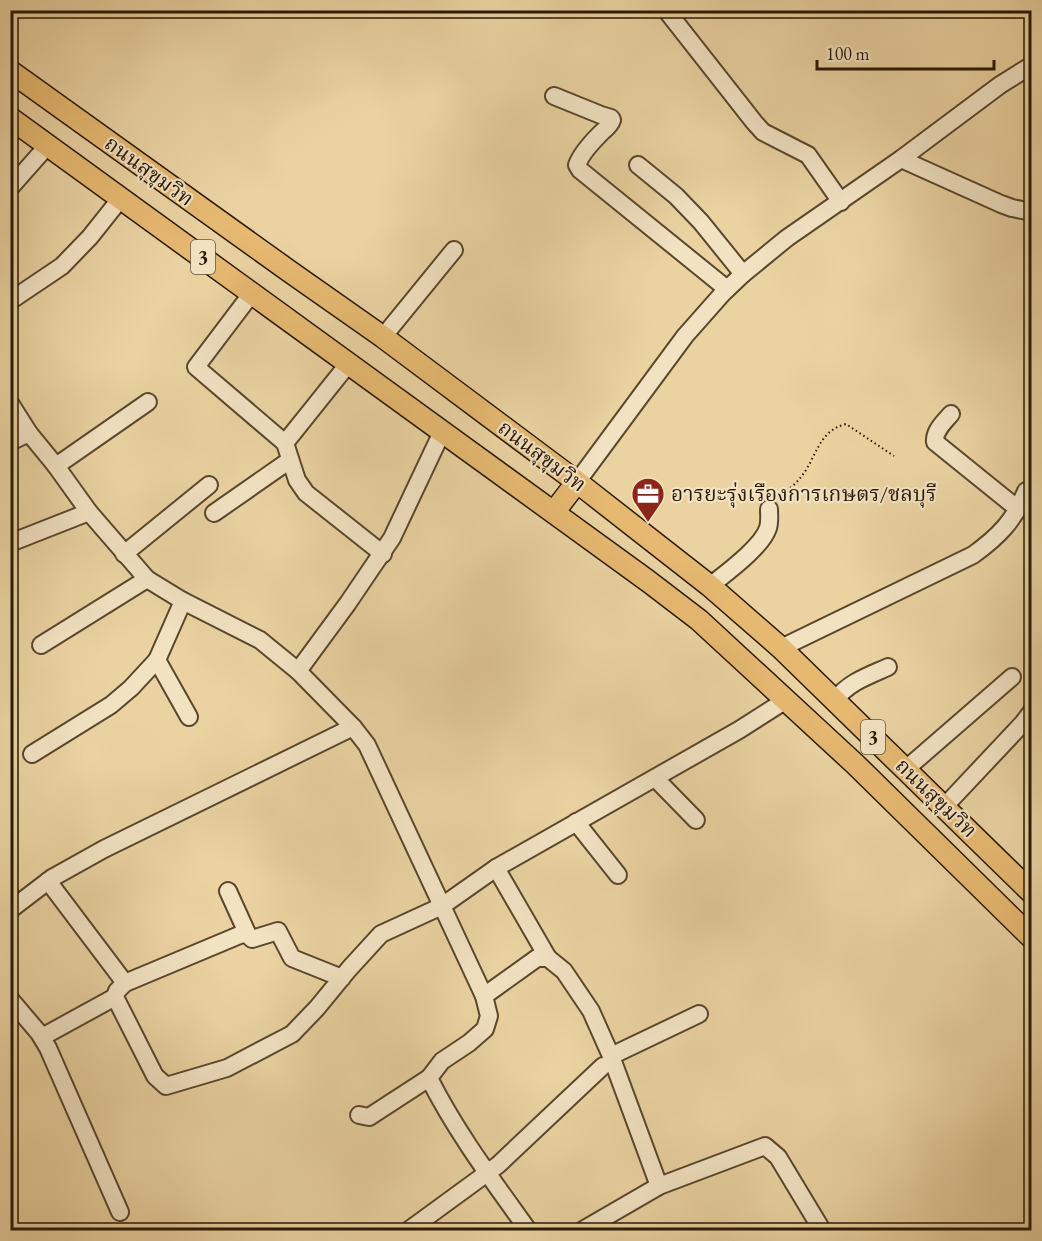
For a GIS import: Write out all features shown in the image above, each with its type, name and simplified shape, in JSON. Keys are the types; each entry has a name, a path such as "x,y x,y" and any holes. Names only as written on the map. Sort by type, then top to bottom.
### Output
{"main road":[{"name":"ถนนสุขุมวิท","path":"10,71 383,337 577,482 710,586 781,648 1032,893"},
{"name":"ถนนสุขุมวิท","path":"10,118 554,512 699,620 855,764 1032,938"},
{"path":"554,512 577,482"}],"street":[{"path":"666,10 763,132 808,155 841,202"},
{"path":"577,482 685,336 743,274 788,238 901,159 1000,85 1032,65"},
{"path":"554,96 612,120 612,123 598,136 580,159 577,165 580,170 727,289"},
{"path":"10,188 48,145"},
{"path":"901,159 1001,204 1032,212"},
{"path":"638,165 676,196 701,222 743,274"},
{"path":"10,302 62,266 90,237 121,198"},
{"path":"383,337 454,250"},
{"path":"252,293 195,367 285,443 297,480 306,494 383,554"},
{"path":"285,443 348,363"},
{"path":"56,466 148,402"},
{"path":"10,403 29,434 124,554 147,579 183,601 260,639 298,670 354,727 367,745 484,996 489,1016 485,1029 442,1061 429,1078 369,1116 359,1115"},
{"path":"951,414 936,433 934,442 1018,509"},
{"path":"298,670 383,554 442,432"},
{"path":"10,442 29,434"},
{"path":"214,513 290,460"},
{"path":"124,554 208,485"},
{"path":"781,648 973,555 992,541 1006,525 1018,509 1026,490"},
{"path":"710,586 764,538 769,526 770,509"},
{"path":"10,543 90,512"},
{"path":"41,645 147,579"},
{"path":"32,754 121,698 157,660 183,601"},
{"path":"157,660 189,717"},
{"path":"835,700 849,685 888,667"},
{"path":"906,769 1012,677"},
{"path":"48,882 120,990 155,1076 166,1086 227,1068 292,1034 381,934 442,906 496,868 739,730 786,700"},
{"path":"944,807 1032,711"},
{"path":"10,910 48,882 104,849 354,727"},
{"path":"655,778 696,820"},
{"path":"576,822 618,875"},
{"path":"496,868 548,958 564,971 591,1011 607,1061 659,1186"},
{"path":"228,891 252,939 278,931 292,958 342,978"},
{"path":"42,1037 120,990 243,934 248,935"},
{"path":"484,996 537,958 548,958"},
{"path":"10,999 42,1037 120,1212"},
{"path":"409,1230 498,1165 607,1061 699,1014"},
{"path":"429,1078 487,1173 528,1230"},
{"path":"583,1230 659,1186 765,1146 778,1157 822,1230"}],"path":[{"path":"770,509 775,500 801,477 825,436 836,426 846,423 894,456"}],"place":[{"name":"อารยะรุ่งเรืองการเกษตร/ชลบุรี","path":"648,523"}]}
